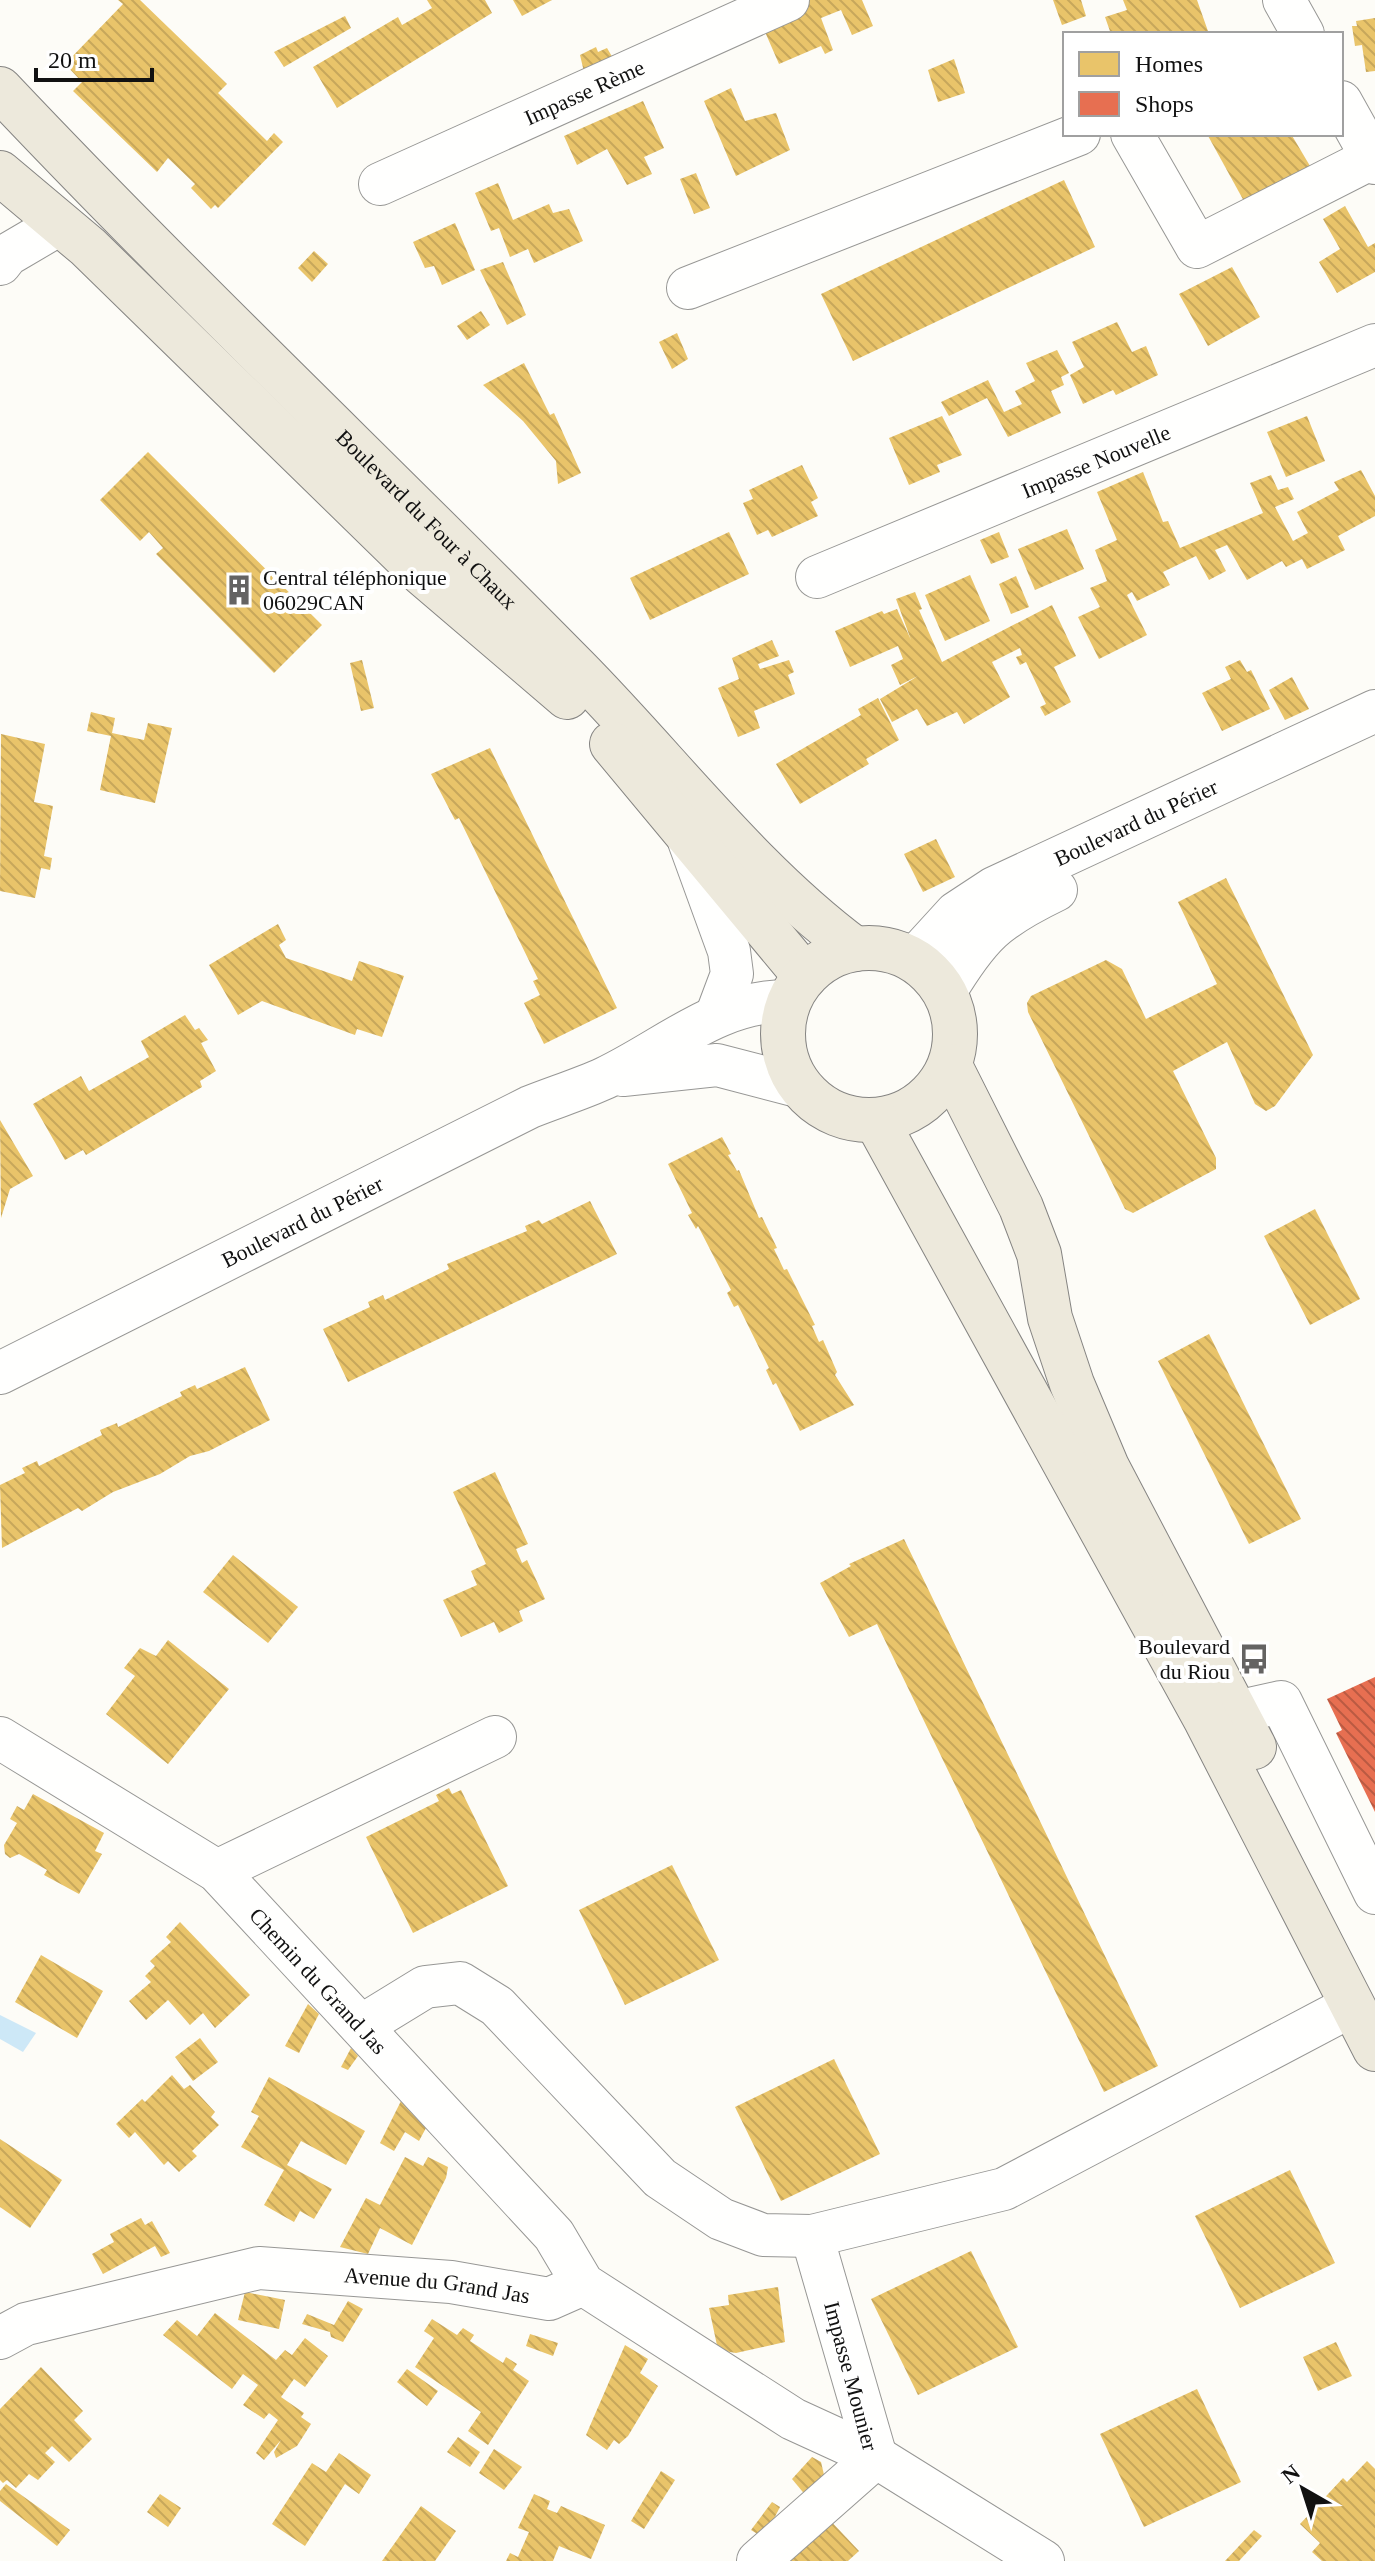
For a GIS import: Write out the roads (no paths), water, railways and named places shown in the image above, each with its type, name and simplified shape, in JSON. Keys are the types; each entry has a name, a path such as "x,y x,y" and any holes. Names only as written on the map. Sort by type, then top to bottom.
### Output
{"main road":[{"name":"Boulevard du Four à Chaux","path":"0,89 111,208 576,668 774,879 821,924 855,949"},
{"path":"0,167 22,164 49,171 83,205 111,208"},
{"name":"Boulevard du Four à Chaux","path":"0,173 58,225 88,247 423,574 556,687 619,752 687,836 797,988"},
{"path":"855,949 885,949 914,959 931,973 945,992 953,1012 956,1039 950,1066 938,1087 920,1104 899,1115 876,1120 848,1118 822,1107 801,1087 783,1046 784,1023 797,988 834,955 855,949"},
{"path":"950,1066 1035,1242 1055,1331 1072,1384 1107,1467 1236,1712 1364,1994 1375,2049"},
{"path":"876,1120 1206,1720 1364,1994"}],"street":[{"name":"Impasse Rème","path":"380,184 788,0"},
{"path":"1284,0 1302,32"},
{"path":"1133,136 1197,247 1374,161 1343,106"},
{"path":"688,288 1074,136"},
{"path":"0,264 7,255 58,225"},
{"name":"Impasse Nouvelle","path":"817,577 1375,345"},
{"name":"Boulevard du Périer","path":"914,959 956,913 994,888 1375,711"},
{"name":"Boulevard du Périer","path":"945,992 970,951 1008,913 1375,739"},
{"path":"687,836 729,951 732,974 717,1014"},
{"path":"606,1077 717,1014 797,988"},
{"path":"606,1077 717,1065 801,1087"},
{"name":"Boulevard du Périer","path":"0,1373 530,1107 606,1077"},
{"path":"1236,1712 1281,1702 1375,1893"},
{"path":"217,1871 495,1737"},
{"name":"Chemin du Grand Jas","path":"0,1738 217,1871 363,2025 554,2235 583,2284"},
{"path":"363,2025 425,1987 460,1983 497,2006 660,2178 721,2219 763,2235 812,2236 1004,2189 1364,1994"},
{"name":"Impasse Mounier","path":"758,2561 876,2457 812,2236"},
{"name":"Avenue du Grand Jas","path":"0,2338 26,2324 259,2268 451,2282 549,2299 583,2284"},
{"path":"583,2284 793,2419 876,2457 1043,2561"}],"water":[{"path":"0,2015 36,2033 23,2052 0,2039"}],"place":[{"name":"Central téléphonique 06029CAN","path":"239,590"},
{"name":"Boulevard du Riou","path":"1254,1659"}]}
